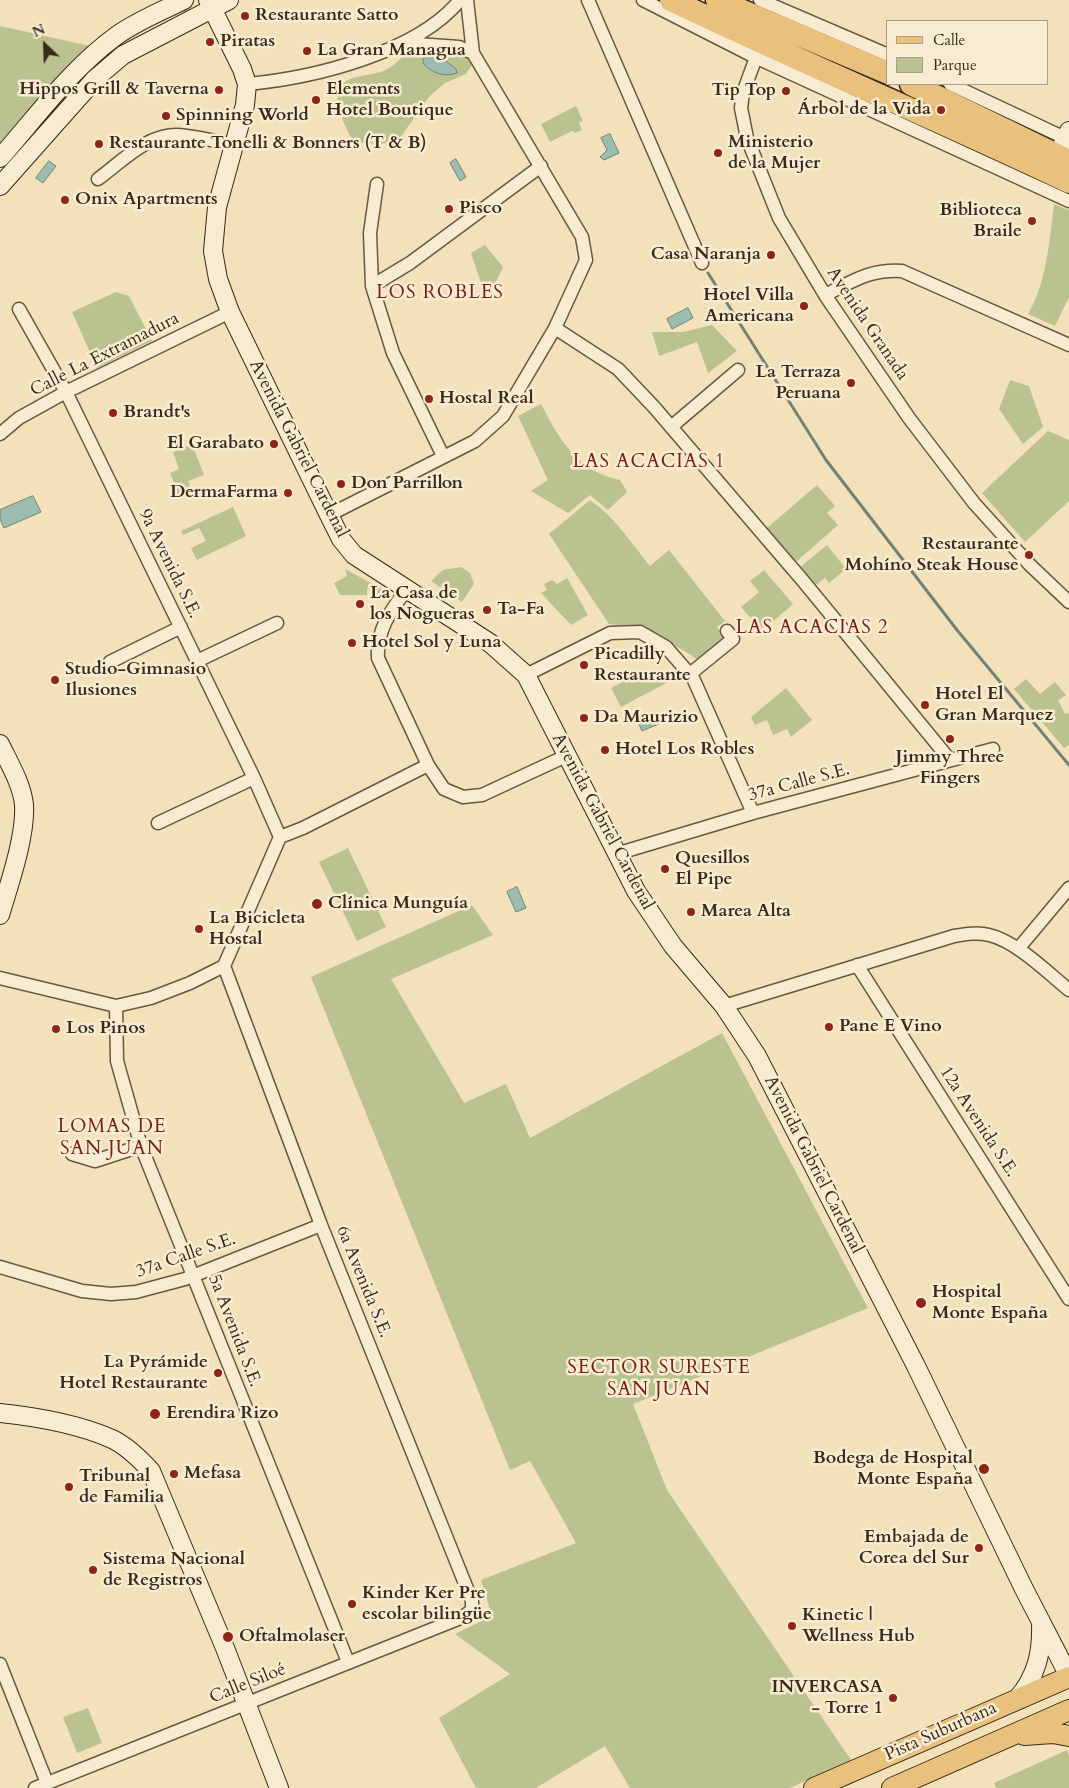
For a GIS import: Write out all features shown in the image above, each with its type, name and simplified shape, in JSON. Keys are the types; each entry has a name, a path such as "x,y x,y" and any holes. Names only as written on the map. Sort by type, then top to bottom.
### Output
{"highway":[{"path":"660,2 758,50 926,114 1064,155"},
{"path":"723,2 886,72"},
{"path":"913,85 1064,155"}],"main road":[{"name":"Pista Suburbana","path":"814,1788 1069,1676"},
{"name":"Pista Suburbana","path":"892,1788 1069,1710"},
{"path":"995,1742 1036,1733 1053,1732 1069,1736"}],"street":[{"path":"0,158 74,73 97,51 118,34 184,0"},
{"path":"0,186 94,79 116,61 210,4 228,0"},
{"path":"210,4 247,84 287,81 322,73 403,43 434,26 460,0"},
{"path":"329,515 475,441 503,416 555,328 586,260 582,237 473,53 467,0"},
{"path":"588,0 702,263"},
{"path":"760,0 886,54"},
{"name":"Avenida Granada","path":"771,22 758,50 743,93 741,108 747,138 779,218 825,295 909,418 974,503 1030,565 1069,602"},
{"path":"403,43 459,47 473,53"},
{"path":"758,50 1069,201"},
{"name":"Avenida Gabriel Cardenal","path":"247,84 245,105 217,207 214,250 218,279 230,312 341,539 354,555 490,643 526,675 616,854 654,918 674,946 724,1006 765,1070 916,1366 1069,1676"},
{"path":"952,85 1064,155"},
{"path":"98,179 141,147 154,140 176,135 235,145"},
{"path":"372,286 410,263 541,166"},
{"path":"377,184 370,233 372,286 393,353 443,456"},
{"path":"825,295 864,275 884,270 902,271 1069,345"},
{"name":"9a Avenida S.E.","path":"18,309 66,392 254,778 280,837"},
{"name":"Calle La Extramadura","path":"0,434 20,418 66,392 230,312"},
{"path":"555,328 618,369 671,427 804,582 950,760"},
{"path":"671,427 738,370"},
{"path":"407,589 387,616 377,646 378,658 428,766 444,790 464,797 482,795 566,756"},
{"path":"197,661 277,623"},
{"path":"110,662 180,627"},
{"path":"690,674 733,639 727,631"},
{"path":"526,675 610,633 640,632 666,647 690,674 753,813"},
{"path":"0,744 20,787 24,805 23,825 4,884 0,915"},
{"name":"37a Calle S.E.","path":"616,854 753,813 993,749"},
{"path":"0,978 116,1006 151,998 190,984 224,966 280,837 303,828 428,766"},
{"path":"158,824 254,778"},
{"path":"1018,949 1069,888"},
{"path":"724,1006 954,936 974,933 991,935 1018,949 1069,990"},
{"name":"12a Avenida S.E.","path":"857,965 1069,1299"},
{"name":"6a Avenida S.E.","path":"224,966 321,1225 472,1601 472,1610"},
{"name":"5a Avenida S.E.","path":"116,1006 117,1061 141,1146 348,1662"},
{"path":"72,1154 95,1161 141,1146"},
{"name":"37a Calle S.E.","path":"0,1267 82,1291 111,1294 144,1290 194,1275 321,1225"},
{"path":"0,1414 34,1416 114,1440 136,1456 151,1471 160,1488 279,1788"},
{"name":"Calle Siloé","path":"41,1786 463,1617 472,1610"},
{"path":"1017,1698 1031,1680 1037,1666 1041,1641 1040,1620"},
{"path":"0,1664 41,1786"}],"green space":[{"path":"0,26 90,46 67,68 0,145"},
{"path":"459,48 472,60 472,65 466,74 445,83 430,96 399,139 381,144 353,142 343,121 336,92 341,85 353,78 384,71 412,51"},
{"path":"576,106 583,121 579,123 582,130 575,133 572,131 550,142 541,124"},
{"path":"1054,204 1069,210 1069,297 1055,326 1028,314 1043,275"},
{"path":"485,245 503,267 489,296 485,295 471,253"},
{"path":"116,292 129,296 152,341 97,368 72,312"},
{"path":"712,325 737,351 708,373 697,342 659,356 652,332 683,332"},
{"path":"1010,380 1029,386 1043,427 1023,444 999,409"},
{"path":"541,404 555,430 581,462 605,476 620,480 627,492 608,510 590,495 568,513 531,491 548,480 518,416"},
{"path":"1048,431 1069,440 1069,501 1025,542 982,493"},
{"path":"192,444 204,475 188,481 192,492 175,499 170,487 175,484 170,473 179,469 173,452"},
{"path":"817,485 835,506 827,513 838,525 796,562 767,528"},
{"path":"590,500 615,522 650,566 669,550 725,621 717,627 726,639 698,660 656,636 633,628 609,624 549,534"},
{"path":"233,507 246,536 197,560 191,548 206,541 199,528 183,535 181,531"},
{"path":"827,545 846,569 829,583 825,578 813,587 798,569"},
{"path":"461,567 470,573 474,584 462,602 431,581 443,570"},
{"path":"345,569 384,590 382,597 367,588 367,595 340,595 334,583 347,576"},
{"path":"764,570 793,604 762,631 741,607 759,592 750,581"},
{"path":"567,578 588,615 571,625 541,593 547,590 544,584 552,580 557,584"},
{"path":"647,669 652,679 667,671 672,680 621,707 611,688"},
{"path":"1026,679 1040,694 1055,682 1066,695 1058,700 1065,714 1069,713 1069,745 1064,748 1014,689"},
{"path":"786,688 812,720 791,737 787,729 773,735 767,720 755,725 751,717"},
{"path":"348,848 386,927 357,941 319,862"},
{"path":"472,905 493,935 391,979 464,1103 506,1084 530,1138 722,1033 868,1308 633,1404 667,1490 851,1760 790,1788 630,1788 605,1746 536,1788 476,1788 439,1718 510,1674 455,1634 492,1616 481,1580 576,1543 530,1461 510,1470 311,977"},
{"path":"88,1708 102,1743 77,1753 63,1717"},
{"path":"1067,1750 1069,1756 1069,1788 996,1788 994,1783"}],"water":[{"path":"428,57 442,58 456,69 457,73 448,75 434,71 423,63 423,59"},
{"path":"610,134 619,153 604,160 600,157 607,150 601,138"},
{"path":"456,159 466,177 460,181 450,163"},
{"path":"49,161 56,166 43,183 36,178"},
{"path":"688,308 693,318 672,329 667,319"},
{"path":"33,496 41,512 4,528 0,519 0,510"},
{"path":"659,713 663,722 642,731 638,722"},
{"path":"517,887 526,908 516,912 507,892"}],"waterway":[{"path":"708,273 826,460 957,630 1069,765"}],"place":[{"name":"Restaurante Satto","path":"245,16"},
{"name":"Piratas","path":"210,42"},
{"name":"La Gran Managua","path":"307,51"},
{"name":"Hippos Grill & Taverna","path":"219,90"},
{"name":"Tip Top","path":"786,91"},
{"name":"Elements Hotel Boutique","path":"316,100"},
{"name":"Árbol de la Vida","path":"941,110"},
{"name":"Spinning World","path":"166,116"},
{"name":"Restaurante Tonelli & Bonners (T & B)","path":"99,144"},
{"name":"Ministerio de la Mujer","path":"718,153"},
{"name":"Onix Apartments","path":"65,200"},
{"name":"Pisco","path":"449,209"},
{"name":"Biblioteca Braile","path":"1032,221"},
{"name":"Casa Naranja","path":"771,255"},
{"name":"Hotel Villa Americana","path":"804,306"},
{"name":"La Terraza Peruana","path":"851,383"},
{"name":"Hostal Real","path":"429,399"},
{"name":"Brandt's","path":"113,413"},
{"name":"El Garabato","path":"274,444"},
{"name":"Don Parrillon","path":"341,484"},
{"name":"DermaFarma","path":"288,493"},
{"name":"Restaurante Mohíno Steak House","path":"1029,555"},
{"name":"La Casa de los Nogueras","path":"360,604"},
{"name":"Ta-Fa","path":"487,610"},
{"name":"Hotel Sol y Luna","path":"352,643"},
{"name":"Picadilly Restaurante","path":"584,665"},
{"name":"Studio-Gimnasio Ilusiones","path":"55,680"},
{"name":"Hotel El Gran Marquez","path":"925,705"},
{"name":"Da Maurizio","path":"584,718"},
{"name":"Jimmy Three Fingers","path":"950,739"},
{"name":"Hotel Los Robles","path":"605,750"},
{"name":"Quesillos El Pipe","path":"665,869"},
{"name":"Clínica Munguía","path":"317,904"},
{"name":"Marea Alta","path":"691,912"},
{"name":"La Bicicleta Hostal","path":"199,929"},
{"name":"Pane E Vino","path":"829,1027"},
{"name":"Los Pinos","path":"56,1029"},
{"name":"Hospital Monte España","path":"921,1303"},
{"name":"La Pyrámide Hotel Restaurante","path":"218,1373"},
{"name":"Erendira Rizo","path":"155,1414"},
{"name":"Bodega de Hospital Monte España","path":"984,1469"},
{"name":"Mefasa","path":"174,1474"},
{"name":"Tribunal de Familia","path":"69,1487"},
{"name":"Embajada de Corea del Sur","path":"979,1548"},
{"name":"Sistema Nacional de Registros","path":"93,1570"},
{"name":"Kinder Ker Pre escolar bilingüe","path":"352,1604"},
{"name":"Kinetic | Wellness Hub","path":"792,1626"},
{"name":"Oftalmolaser","path":"228,1637"},
{"name":"INVERCASA - Torre 1","path":"893,1698"}],"district":[{"name":"LOS ROBLES","path":"440,294"},
{"name":"LAS ACACIAS 1","path":"649,463"},
{"name":"LAS ACACIAS 2","path":"812,629"},
{"name":"LOMAS DE SAN JUAN","path":"112,1139"},
{"name":"SECTOR SURESTE SAN JUAN","path":"659,1380"}]}
